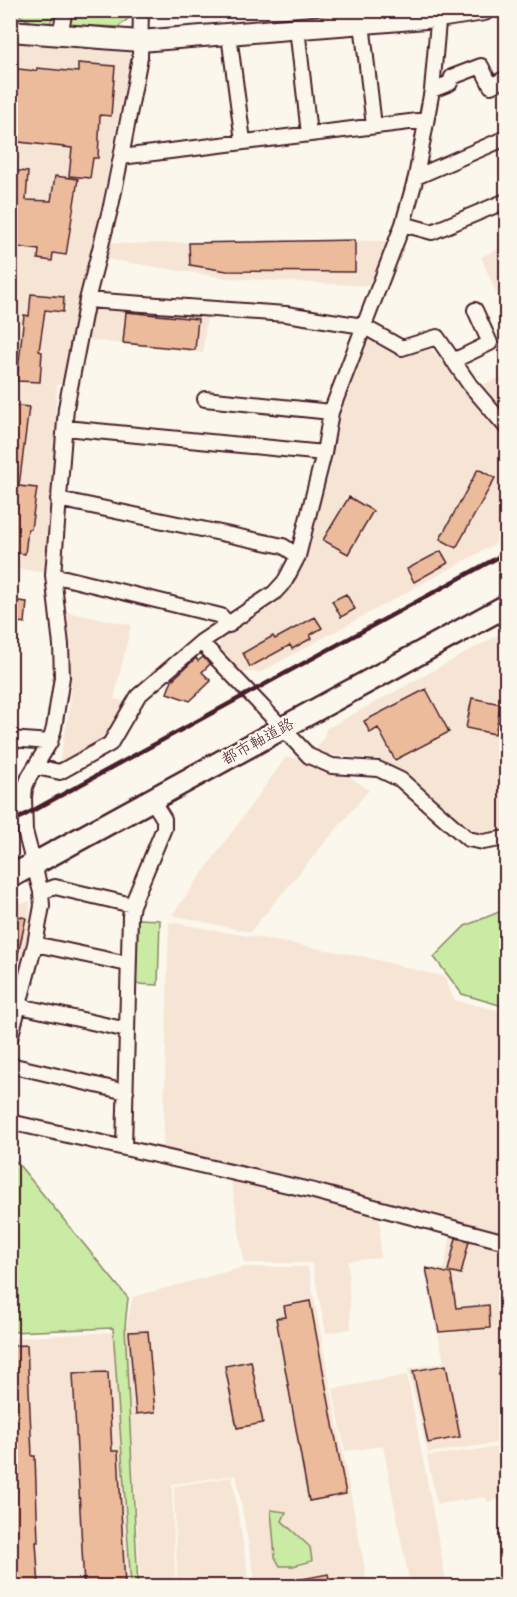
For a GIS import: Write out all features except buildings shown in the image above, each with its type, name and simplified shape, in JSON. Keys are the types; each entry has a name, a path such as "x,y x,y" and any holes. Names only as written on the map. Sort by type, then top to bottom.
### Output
{"main road":[{"name":"都市軸道路","path":"10,877 507,606"}],"street":[{"path":"60,34 65,10"},
{"path":"10,1039 35,944 42,906 41,892 26,831 25,787 50,742 62,677 61,645 53,575 66,408 87,300 111,206 140,57 141,10"},
{"path":"10,31 140,41 229,35 484,10"},
{"path":"36,766 60,772 110,744 138,696 201,642 274,593 285,581 298,556 324,453 331,412 403,224 416,177 432,90 438,14"},
{"path":"362,23 374,126"},
{"path":"297,28 309,134"},
{"path":"229,35 243,141"},
{"path":"432,90 450,83 452,77 481,66 491,86 507,78"},
{"path":"121,157 426,120"},
{"path":"416,177 507,138"},
{"path":"403,224 432,232 507,201"},
{"path":"87,300 286,314 363,326 402,348 436,337 470,385 507,427"},
{"path":"453,361 490,343 476,310"},
{"path":"205,399 331,412"},
{"path":"65,428 324,453"},
{"path":"58,499 282,546 298,556"},
{"path":"53,575 221,616 229,625"},
{"path":"201,642 309,756 332,766 378,769 401,780 468,839 483,842 507,838"},
{"path":"10,739 50,742"},
{"path":"10,786 25,787"},
{"path":"124,1147 128,964 132,905 164,828 164,819 153,800"},
{"path":"41,892 56,888 132,905"},
{"path":"35,944 128,964"},
{"path":"20,1006 127,1030"},
{"path":"10,1065 126,1092"},
{"path":"10,1122 310,1190 507,1242"}],"shaded area":[{"path":"10,39 125,48 131,54 68,375 57,386 55,410 60,419 49,573 11,568"},
{"path":"272,240 388,241 371,286 225,278 106,259 110,242 126,244"},
{"path":"506,245 506,316 481,257"},
{"path":"105,306 207,317 203,353 89,340 93,310"},
{"path":"369,336 399,354 426,343 506,434 506,538 261,672 241,672 219,649 220,637 284,595 303,557 332,422 362,339"},
{"path":"506,375 506,415 482,385"},
{"path":"66,612 131,625 114,699 130,702 104,741 59,766 71,699 71,666"},
{"path":"506,631 506,830 478,835 458,824 435,802 377,759 329,755 316,748 324,738 326,729"},
{"path":"286,757 300,759 325,772 347,775 369,790 250,932 172,915"},
{"path":"30,901 28,935 11,997 11,906"},
{"path":"169,922 361,956 445,977 454,1000 506,1012 506,1232 163,1150"},
{"path":"231,1179 376,1216 380,1222 380,1258 348,1261 351,1329 326,1333 312,1263 244,1263"},
{"path":"451,1233 506,1246 506,1327 437,1333 424,1266 444,1269"},
{"path":"244,1267 308,1267 368,1586 256,1586 236,1475 172,1484 175,1578 140,1579 125,1330 133,1297"},
{"path":"506,1328 506,1442 428,1453 408,1369 444,1362 438,1334"},
{"path":"113,1332 130,1586 11,1586 11,1338"},
{"path":"407,1375 447,1586 410,1586 383,1446 345,1451 333,1389"},
{"path":"506,1446 506,1497 487,1502 486,1497 437,1504 427,1456"},
{"path":"232,1477 250,1586 193,1586 192,1577 177,1578 174,1486"}],"green space":[{"path":"14,11 54,11 50,24 31,21"},
{"path":"70,11 130,11 129,18 118,27 72,25 68,19"},
{"path":"506,909 506,1007 462,994 434,957 465,926"},
{"path":"138,919 160,920 158,985 136,984"},
{"path":"10,1154 128,1298 125,1326 138,1586 131,1586 113,1328 11,1332"},
{"path":"271,1510 286,1512 282,1521 310,1547 312,1561 293,1566 280,1566 275,1557"}],"railway":[{"path":"10,823 506,553"}]}
